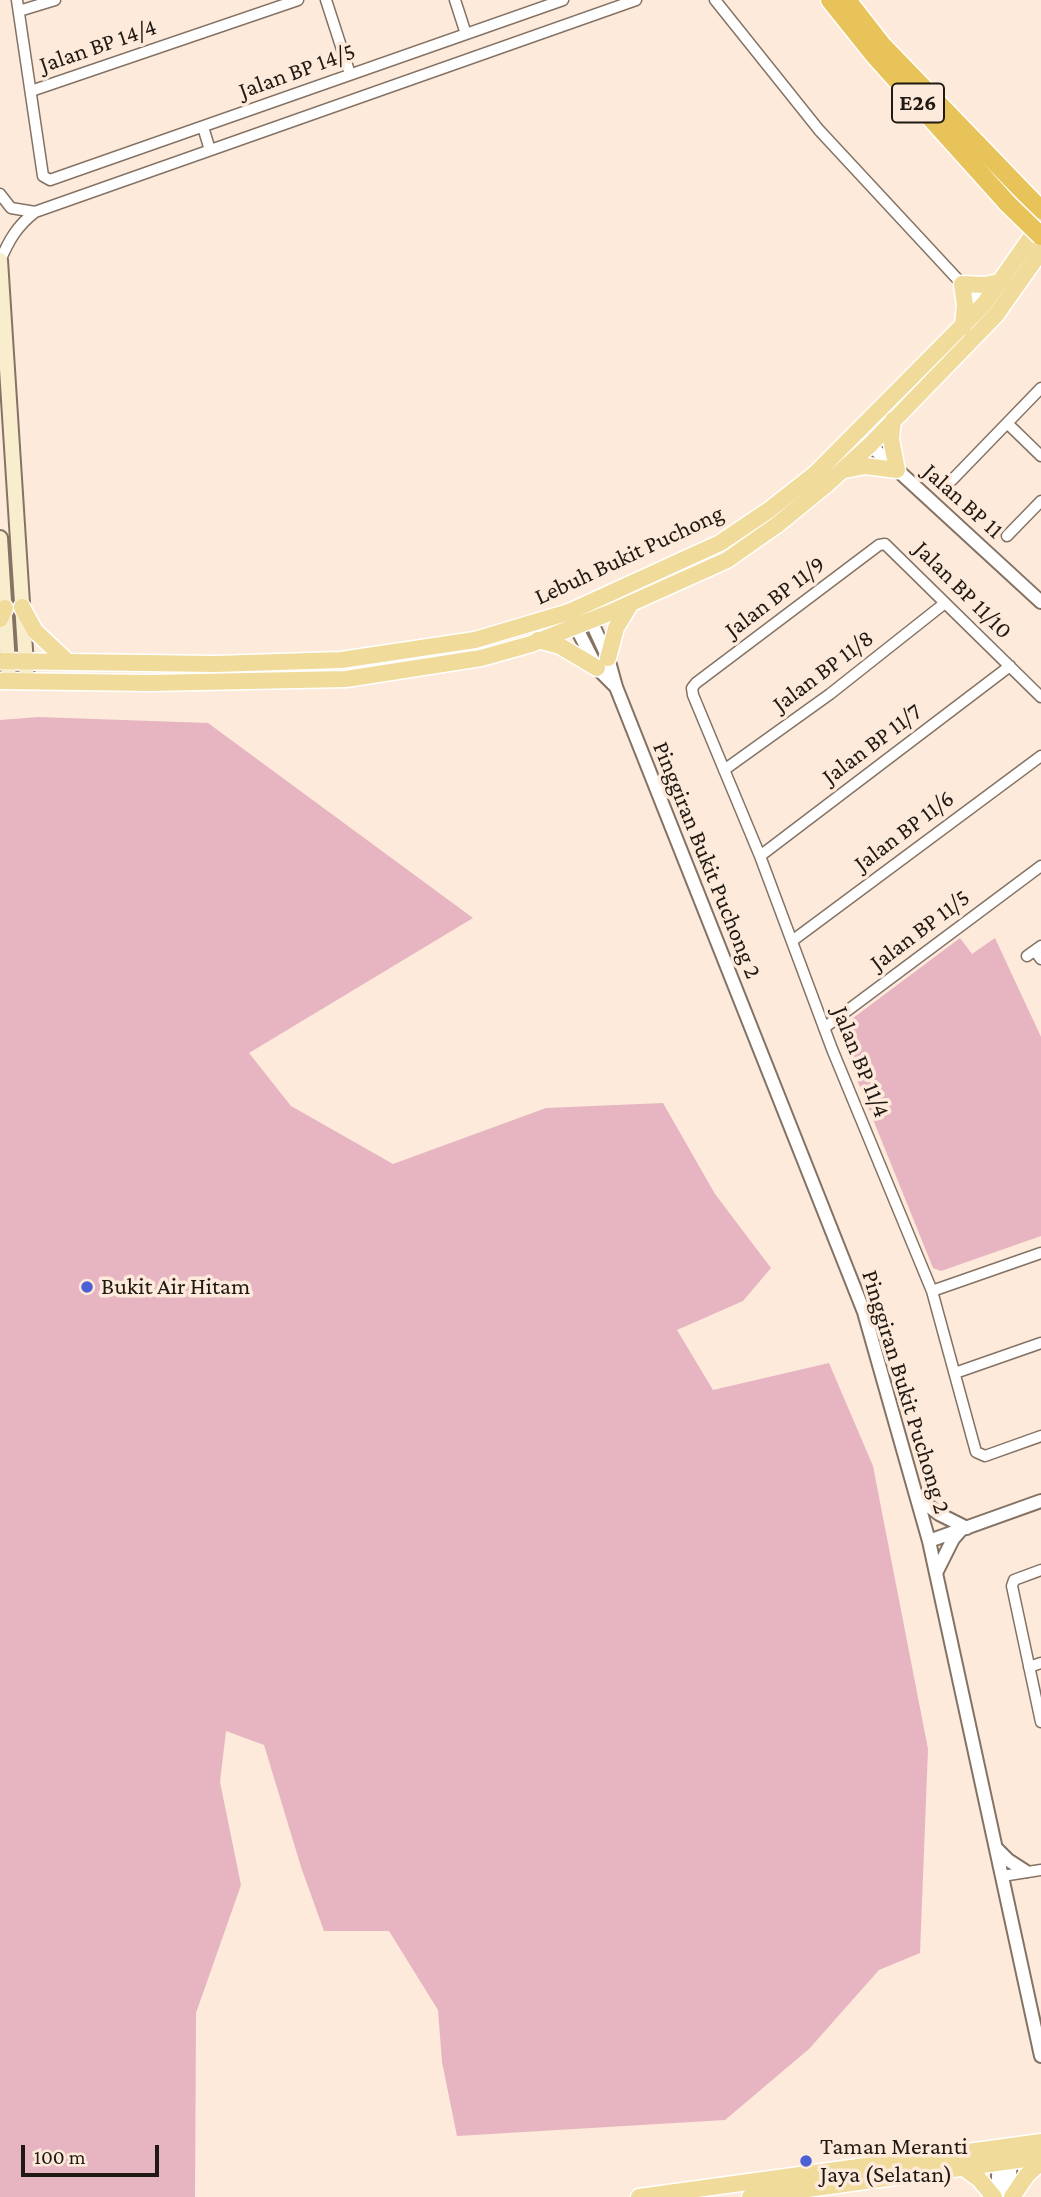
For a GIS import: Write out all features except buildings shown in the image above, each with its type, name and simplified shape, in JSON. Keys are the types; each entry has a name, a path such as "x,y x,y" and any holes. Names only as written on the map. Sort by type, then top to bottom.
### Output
{"highway":[{"name":"E26","path":"830,0 874,55 1014,197 1041,210"},
{"name":"E26","path":"847,0 882,45 1014,197 1041,236"}],"main road":[{"name":"Lebuh Bukit Puchong","path":"4,680 150,683 346,678 481,658 538,640 720,543 805,482 963,327 990,310 1003,281 1041,223"},
{"name":"Lebuh Bukit Puchong","path":"4,661 215,664 341,660 475,640 631,603 727,560 841,472 893,420 1041,251"},
{"path":"0,260 5,414 27,681"},
{"path":"963,327 965,305 962,284 985,285 1003,281"},
{"path":"841,472 865,466 897,470 891,439 893,420"},
{"path":"0,538 4,680"},
{"path":"538,640 602,663 616,628 631,603"},
{"path":"22,607 35,631 68,662"},
{"path":"750,2197 964,2168 1041,2142"},
{"path":"639,2197 1005,2155 1041,2157"},
{"path":"1010,2197 1041,2162"},
{"path":"964,2168 979,2179 995,2197"}],"street":[{"path":"31,91 18,5 55,0"},
{"name":"Jalan BP 14/4","path":"31,91 298,0"},
{"path":"326,0 350,74"},
{"path":"455,0 467,34"},
{"name":"Jalan BP 14/5","path":"31,91 39,155 46,180 563,0"},
{"path":"0,260 10,237 21,223 35,212 636,0"},
{"path":"715,0 819,130 962,284 990,310"},
{"path":"203,127 210,150"},
{"path":"0,194 11,208 35,212"},
{"path":"951,480 1041,388"},
{"path":"1007,423 1041,456"},
{"name":"Jalan BP 11","path":"856,432 1041,602"},
{"path":"1007,536 1041,501"},
{"name":"Jalan BP 11/10","path":"885,544 1041,697"},
{"name":"Jalan BP 11/9","path":"692,688 868,553 885,544"},
{"name":"Jalan BP 11/8","path":"724,770 830,694 945,603"},
{"name":"Pinggiran Bukit Puchong 2","path":"580,616 616,688 864,1312 929,1541 1041,2055"},
{"name":"Jalan BP 11/7","path":"760,856 1010,666"},
{"name":"Jalan BP 11/4","path":"692,688 760,856 824,1028 932,1291 976,1452 985,1456 1041,1436"},
{"name":"Jalan BP 11/6","path":"792,941 1041,756"},
{"name":"Jalan BP 11/5","path":"824,1028 1041,866"},
{"path":"932,1291 1041,1253"},
{"path":"955,1373 1041,1343"},
{"path":"917,1497 963,1529"},
{"path":"929,1541 1041,1501"},
{"path":"936,1573 953,1539 963,1529"},
{"path":"1041,1570 1012,1582 1041,1722"},
{"path":"1029,1667 1041,1663"},
{"path":"995,1846 1007,1860 1025,1871"},
{"path":"1002,1876 1041,1870"},
{"path":"995,2197 1005,2155"},
{"path":"1005,2155 1010,2197"}],"shaded area":[{"path":"38,717 208,723 473,918 249,1053 291,1106 393,1164 546,1108 663,1103 715,1194 771,1268 743,1301 677,1330 713,1390 829,1363 873,1466 928,1749 920,1953 879,1970 809,2049 725,2120 457,2136 442,2062 438,2010 389,1931 324,1931 302,1870 264,1745 226,1731 220,1782 241,1885 196,2013 195,2197 0,2197 0,720"},
{"path":"960,938 972,954 995,938 1041,1037 1041,1236 941,1271 933,1268 841,1040 845,1024"}],"place":[{"name":"Bukit Air Hitam","path":"87,1287"},
{"name":"Taman Meranti Jaya (Selatan)","path":"806,2161"}]}
